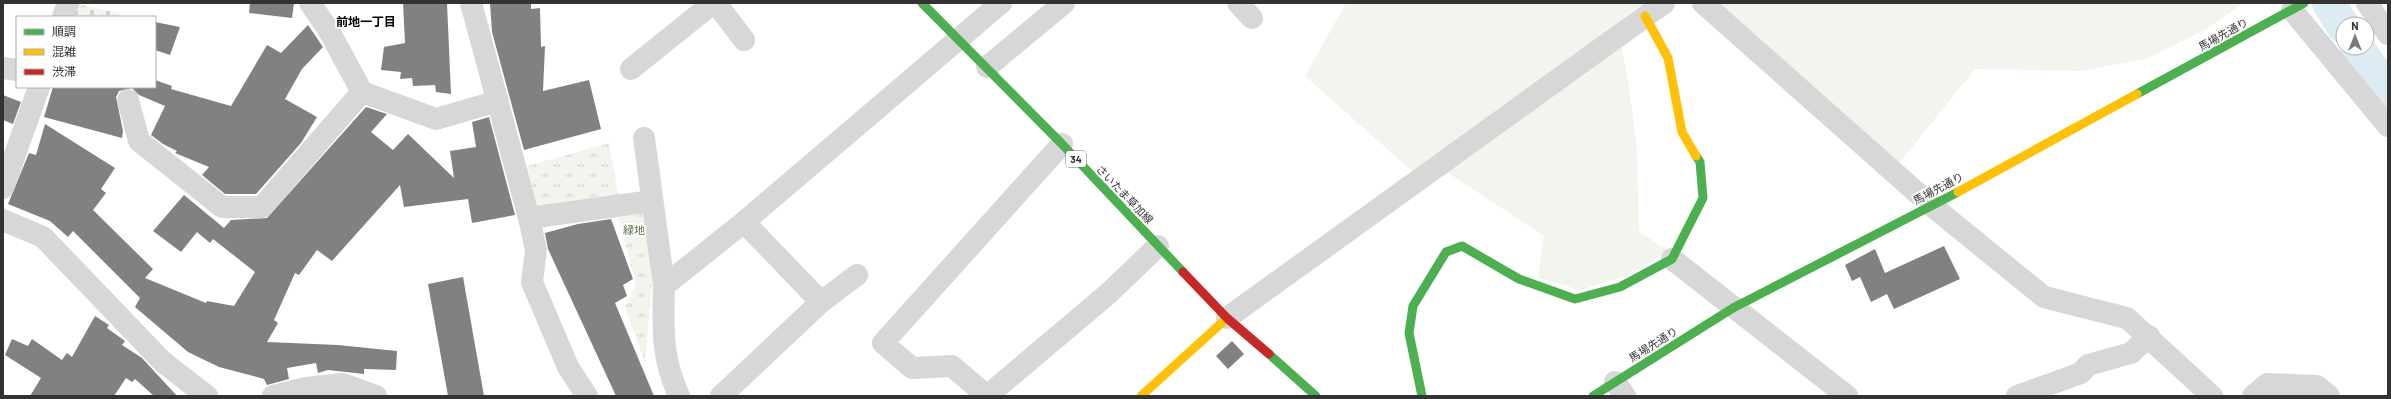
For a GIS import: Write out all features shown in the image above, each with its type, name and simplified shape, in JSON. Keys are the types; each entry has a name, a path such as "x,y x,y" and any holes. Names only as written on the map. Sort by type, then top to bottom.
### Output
{"street":[{"path":"63,16 68,3"},
{"path":"310,3 328,29 362,92 436,119 498,100"},
{"path":"471,3 498,100 536,250 532,282 568,367 587,396"},
{"path":"631,69 715,3 744,40"},
{"name":"さいたま草加線","path":"922,3 958,41 987,67 1062,144 1226,318 1316,396"},
{"path":"664,286 744,222 1001,3"},
{"path":"987,67 1064,3"},
{"path":"1142,396 1226,318 1664,3"},
{"path":"1703,3 1932,206 2044,297 2127,318 2149,336 2212,396"},
{"path":"2367,3 2388,34"},
{"path":"2298,6 2388,126"},
{"name":"馬場先通り","path":"1593,396 1620,389 1733,308 1932,206 2298,6"},
{"path":"1422,396 1409,333 1413,306 1446,252 1462,246 1519,278 1575,299 1620,287 1672,259 1703,198 1700,162 1682,132 1668,58 1645,16"},
{"path":"3,68 16,70"},
{"path":"3,188 39,88"},
{"path":"128,100 139,141 222,207 262,207 362,92"},
{"path":"644,138 664,286 663,337 668,372 679,396"},
{"path":"1062,144 883,343 912,368 952,366 987,396 1109,293 1158,246"},
{"path":"529,218 652,201"},
{"path":"3,220 43,237 162,362 207,396"},
{"path":"744,222 821,302"},
{"path":"1672,259 1847,396"},
{"path":"721,396 821,302 856,275"},
{"path":"2017,396 2081,373 2088,365 2131,353 2149,336"},
{"path":"272,396 306,388 343,384 376,396"},
{"path":"2253,396 2267,384 2317,386 2329,396"}],"green space":[{"path":"1346,3 1644,3 1617,22 1629,86 1637,151 1639,232 1669,251 1626,276 1580,290 1538,278 1544,236 1430,161 1413,172 1305,76"},
{"path":"1712,3 2244,3 2205,30 2146,59 2080,71 1975,69 1896,167"},
{"path":"76,4 120,13 119,16 72,16"},
{"path":"609,143 618,195 537,208 527,166"},
{"name":"緑地","path":"646,213 652,286 645,363 625,307 636,284 618,217"}],"building":[{"path":"250,3 294,3 292,18 249,13"},
{"path":"403,3 447,3 451,94 436,92 435,85 413,86 412,78 400,79 401,72 381,70 384,47 405,43"},
{"path":"490,3 531,3 531,9 540,8 541,47 545,46 543,91 589,80 601,129 524,150 492,32"},
{"path":"156,22 180,27 170,55 156,50"},
{"path":"308,25 323,47 302,69 285,99 317,117 301,143 256,194 225,194 202,175 209,167 175,153 177,151 163,144 151,135 165,106 139,95 132,88 156,88 156,80 172,86 171,89 231,106 267,45 281,53"},
{"path":"53,88 132,88 119,91 116,97 123,131 122,138 44,117"},
{"path":"3,95 21,102 13,124 3,120"},
{"path":"366,107 387,114 371,132 393,150 408,134 454,178 450,151 476,147 472,122 489,117 515,215 472,223 468,199 404,207 400,185 332,261 317,250 299,275 295,273 274,320 278,323 267,342 338,345 397,351 396,370 364,369 364,374 328,370 318,373 316,363 287,368 289,379 267,385 264,379 219,367 188,352 135,307 140,298 73,231 68,237 50,221 8,204 29,153 36,155 45,124 115,168 101,189 106,193 93,210 153,269 145,278 206,303 207,301 234,306 255,272 213,239 210,243 197,232 181,252 153,231 184,195 224,228 231,220 267,218"},
{"path":"611,219 633,279 623,285 627,296 615,303 654,396 616,396 548,249 545,233 578,224"},
{"path":"1944,246 1960,279 1894,309 1887,294 1871,302 1860,277 1852,281 1845,265 1875,249 1885,273"},
{"path":"463,277 484,396 448,396 428,284"},
{"path":"95,316 109,325 107,328 125,341 122,345 142,358 177,396 154,396 135,379 132,382 126,378 114,396 30,396 41,378 5,355 12,339 28,346 32,339 62,360 67,353 72,357"},
{"path":"1232,341 1244,354 1228,369 1216,356"}],"waterway":[{"path":"2329,3 2337,16"},
{"path":"2363,56 2388,91"}],"traffic: fast":[{"path":"922,3 1062,144 1183,272"},
{"path":"2137,94 2304,3"},
{"path":"1422,396 1409,333 1413,306 1446,252 1462,246 1519,279 1575,299 1620,287 1672,259 1703,198 1700,162 1696,156"},
{"path":"1593,396 1733,308 1958,192"},
{"path":"1269,354 1316,396"}],"traffic: slow":[{"path":"1645,16 1668,58 1682,132 1696,156"},
{"path":"1958,192 2137,94"},
{"path":"1141,396 1227,318"}],"traffic: jam":[{"path":"1183,272 1227,318 1269,354"}],"district":[{"name":"前地一丁目","path":"366,21"}]}
